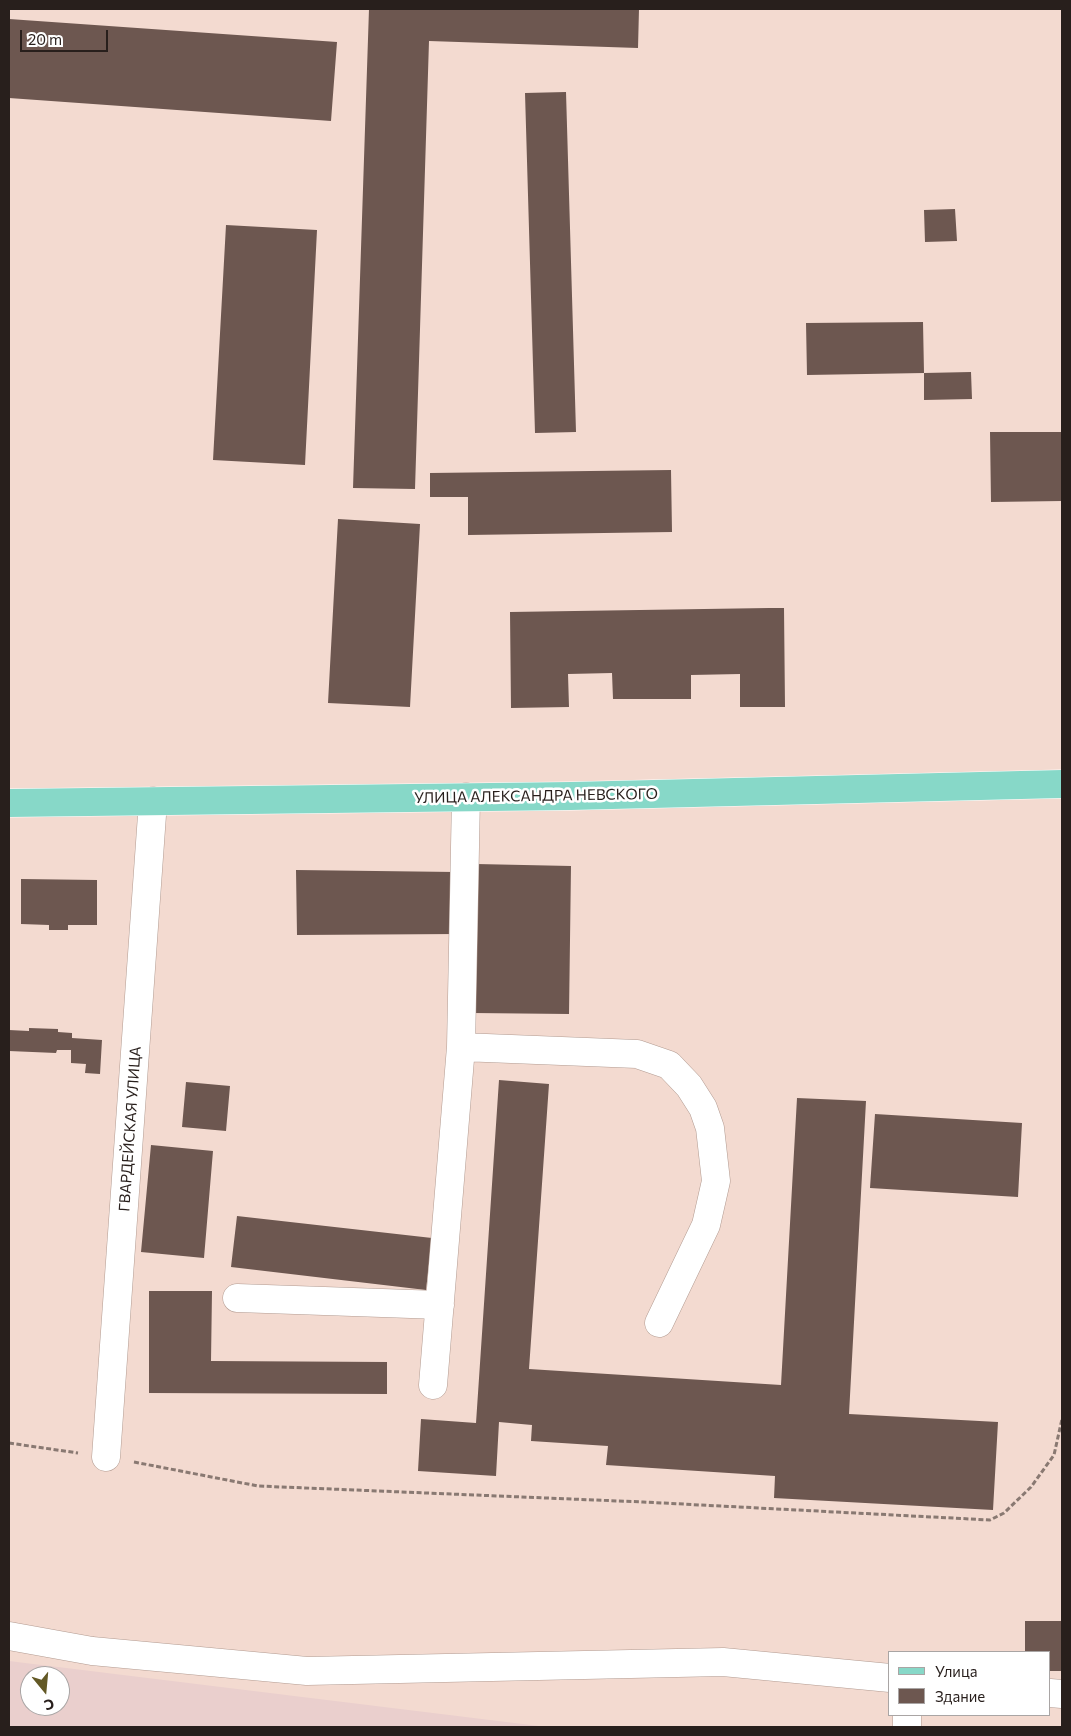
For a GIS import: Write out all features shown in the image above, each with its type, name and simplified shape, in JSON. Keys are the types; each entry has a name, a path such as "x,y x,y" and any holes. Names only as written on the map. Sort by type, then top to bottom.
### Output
{"main road":[{"name":"УЛИЦА АЛЕКСАНДРА НЕВСКОГО","path":"9,803 466,797 1062,784"}],"street":[{"path":"433,1385 462,1046 466,797"},
{"name":"ГВАРДЕЙСКАЯ УЛИЦА","path":"106,1457 153,801"},
{"path":"462,1046 637,1054 669,1065 690,1086 710,1128 716,1182 706,1224 659,1323"},
{"path":"237,1298 440,1306"},
{"path":"9,1636 92,1651 307,1672 723,1662 888,1678"}],"path":[{"path":"9,1444 106,1457 258,1486 990,1520 1004,1513 1031,1487 1054,1455 1062,1419"}],"shaded area":[{"path":"9,1661 50,1666 20,1666 20,1716 70,1716 70,1668 547,1727 9,1727"}],"building":[{"path":"369,9 639,9 638,48 429,41 415,489 353,488"},
{"path":"9,19 337,42 331,121 9,98"},
{"path":"566,92 576,432 535,433 525,93"},
{"path":"955,209 957,241 925,242 924,210"},
{"path":"226,225 317,230 305,465 213,460"},
{"path":"923,322 924,373 807,375 806,323"},
{"path":"971,372 972,399 924,400 924,373"},
{"path":"990,432 1062,432 1062,501 991,502"},
{"path":"671,470 672,532 468,535 468,497 430,497 430,473"},
{"path":"338,519 420,524 410,707 328,703"},
{"path":"784,608 785,707 740,707 740,674 691,675 691,699 613,699 612,673 568,674 569,707 511,708 510,612"},
{"path":"476,864 571,866 569,1014 473,1013"},
{"path":"296,870 455,872 457,934 297,935"},
{"path":"21,879 97,880 97,925 68,925 68,930 49,930 49,925 21,924"},
{"path":"29,1028 58,1029 58,1032 72,1033 72,1038 102,1040 100,1074 85,1073 86,1064 71,1063 71,1050 57,1050 56,1053 9,1051 9,1030 29,1031"},
{"path":"499,1080 549,1084 529,1369 781,1385 797,1098 866,1101 849,1414 998,1422 993,1510 774,1498 775,1476 606,1465 608,1446 531,1441 532,1425 499,1422 496,1476 418,1471 421,1419 476,1423"},
{"path":"186,1082 230,1086 226,1131 182,1127"},
{"path":"875,1114 1022,1123 1018,1197 870,1188"},
{"path":"151,1145 213,1151 204,1258 141,1252"},
{"path":"237,1216 432,1238 426,1290 231,1267"},
{"path":"149,1291 212,1291 211,1361 387,1362 387,1394 149,1393"},
{"path":"1025,1621 1062,1621 1062,1671 1051,1671 1051,1651 1025,1651"}]}
